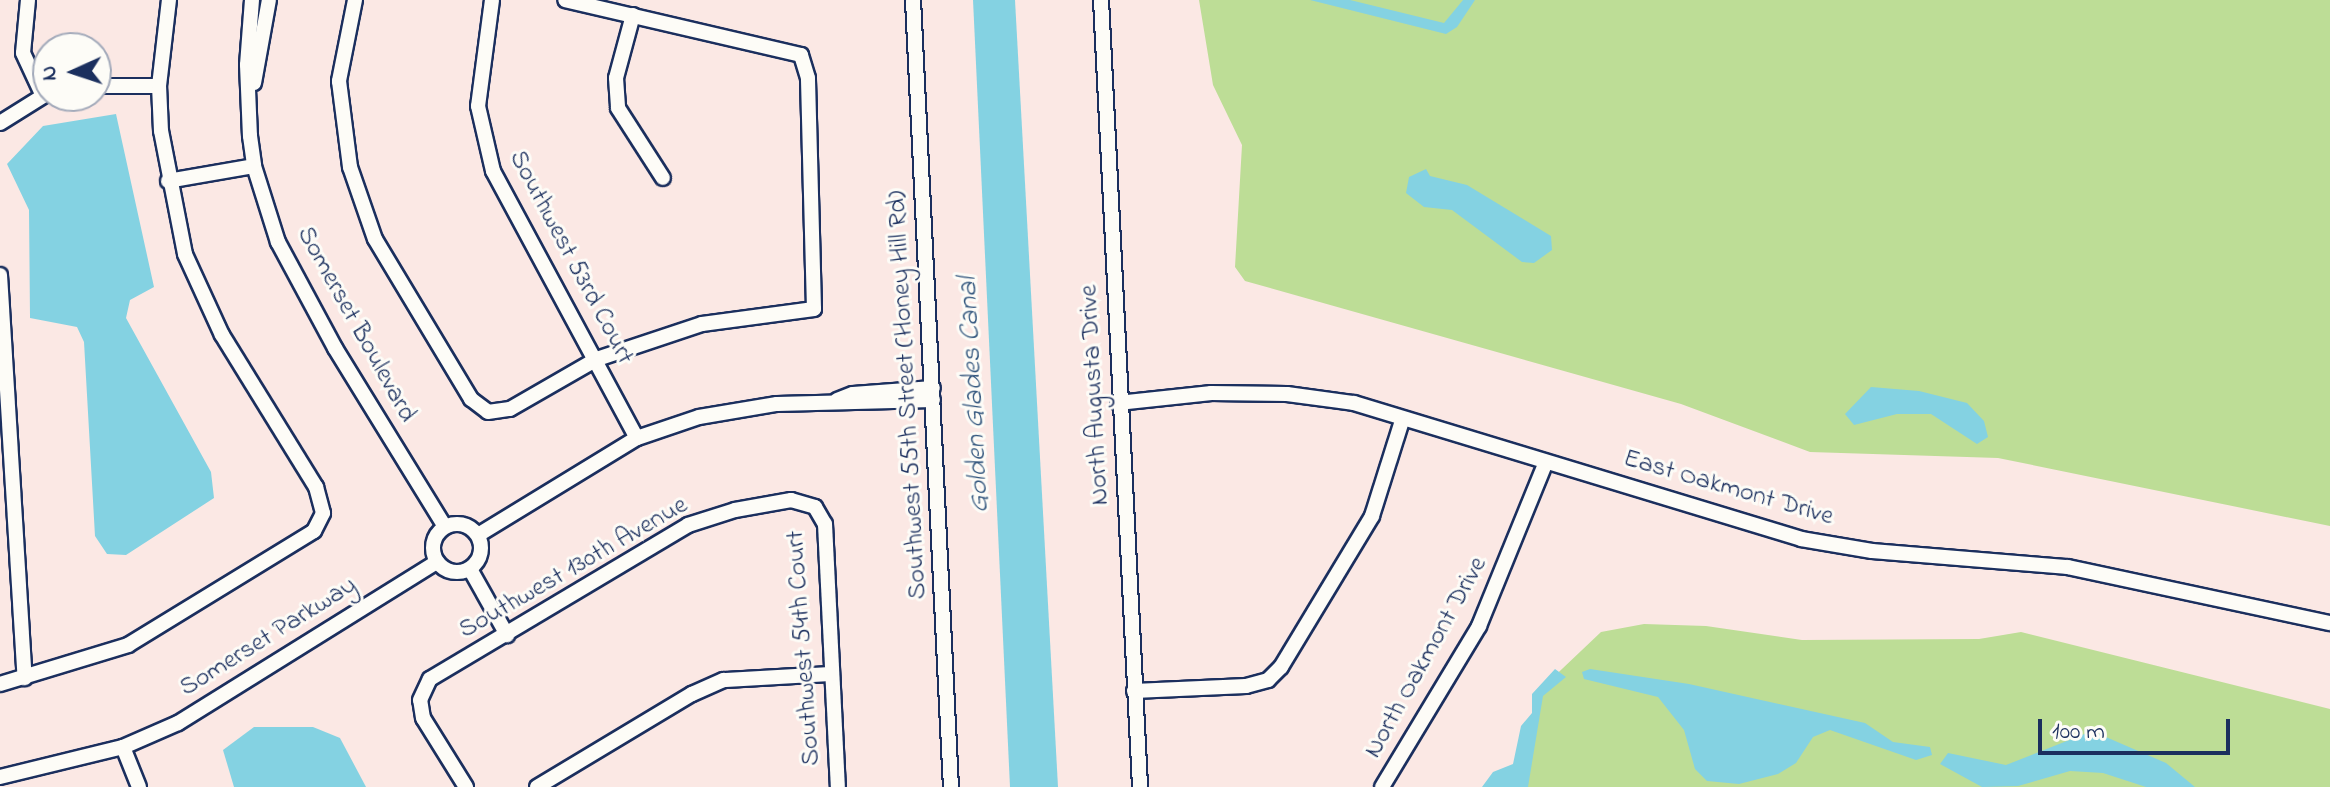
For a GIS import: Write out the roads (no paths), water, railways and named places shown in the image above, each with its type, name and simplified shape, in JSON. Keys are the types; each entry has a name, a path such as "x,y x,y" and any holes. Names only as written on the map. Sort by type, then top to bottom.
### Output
{"street":[{"path":"28,0 23,53 32,69"},
{"path":"0,684 128,645 314,531 323,513 316,487 222,335 185,254 168,181 159,86 169,0"},
{"name":"Somerset Boulevard","path":"252,0 247,65 250,136 254,166 278,242 335,348 445,527"},
{"name":"Somerset Boulevard","path":"250,136 269,0"},
{"path":"355,0 339,81 350,167 375,239 471,399 488,412 510,409 597,359 702,324 814,309 808,78 801,55 565,0"},
{"name":"Southwest 53rd Court","path":"492,0 478,106 493,171 637,438"},
{"name":"Southwest 55th Street (Honey Hill Rd)","path":"913,0 951,787"},
{"name":"North Augusta Drive","path":"1101,0 1118,403 1131,567 1140,787"},
{"path":"633,15 616,78 618,108 663,178"},
{"path":"112,86 159,86"},
{"path":"0,123 32,102"},
{"path":"168,181 254,166"},
{"path":"0,275 25,678"},
{"name":"East Oakmont Drive","path":"1118,403 1211,393 1287,394 1354,403 1402,421 1801,539 1872,551 2068,567 2330,623"},
{"path":"478,535 637,438 699,417 837,400 933,394"},
{"path":"1134,691 1246,686 1268,680 1281,667 1372,516 1402,421"},
{"name":"North Oakmont Drive","path":"1382,787 1479,626 1546,462"},
{"name":"Southwest 130th Avenue","path":"466,787 423,718 420,700 430,679 688,525 735,510 791,500 815,507"},
{"name":"Southwest 54th Court","path":"815,507 825,524 838,787"},
{"path":"459,524 478,535 482,550 470,569 448,571 437,562 433,547 445,527 459,524"},
{"name":"Somerset Parkway","path":"0,777 123,747 178,723 437,562"},
{"path":"470,569 507,635"},
{"path":"537,787 692,694 724,680 832,674"},
{"path":"123,747 139,787"}],"water":[{"path":"973,0 1015,0 1058,787 1010,787"},
{"path":"1310,0 1350,0 1444,23 1463,0 1475,0 1457,27 1446,34"},
{"path":"116,114 154,287 130,300 126,318 211,472 214,498 126,555 107,554 95,536 84,342 77,327 30,318 29,210 7,164 43,126"},
{"path":"1426,169 1430,176 1467,185 1551,236 1552,250 1534,263 1522,262 1452,210 1424,207 1406,193 1409,177"},
{"path":"1871,387 1919,391 1967,403 1984,421 1988,437 1977,444 1931,414 1897,414 1854,425 1845,414"},
{"path":"1555,669 1566,677 1543,696 1528,787 1482,787 1493,772 1513,764 1521,726 1532,713 1532,694"},
{"path":"1590,669 1689,684 1865,723 1893,742 1930,747 1932,755 1916,760 1830,730 1813,737 1796,763 1778,774 1739,784 1707,781 1695,769 1684,730 1658,697 1584,679 1582,672"},
{"path":"254,727 313,727 340,738 366,787 234,787 223,750"},
{"path":"2092,731 2166,763 2195,787 2146,787 2103,773 2070,771 2018,786 1982,787 1940,764 1948,753 2006,765"}],"water label":[{"name":"Golden Glades Canal","path":"975,395"}]}
